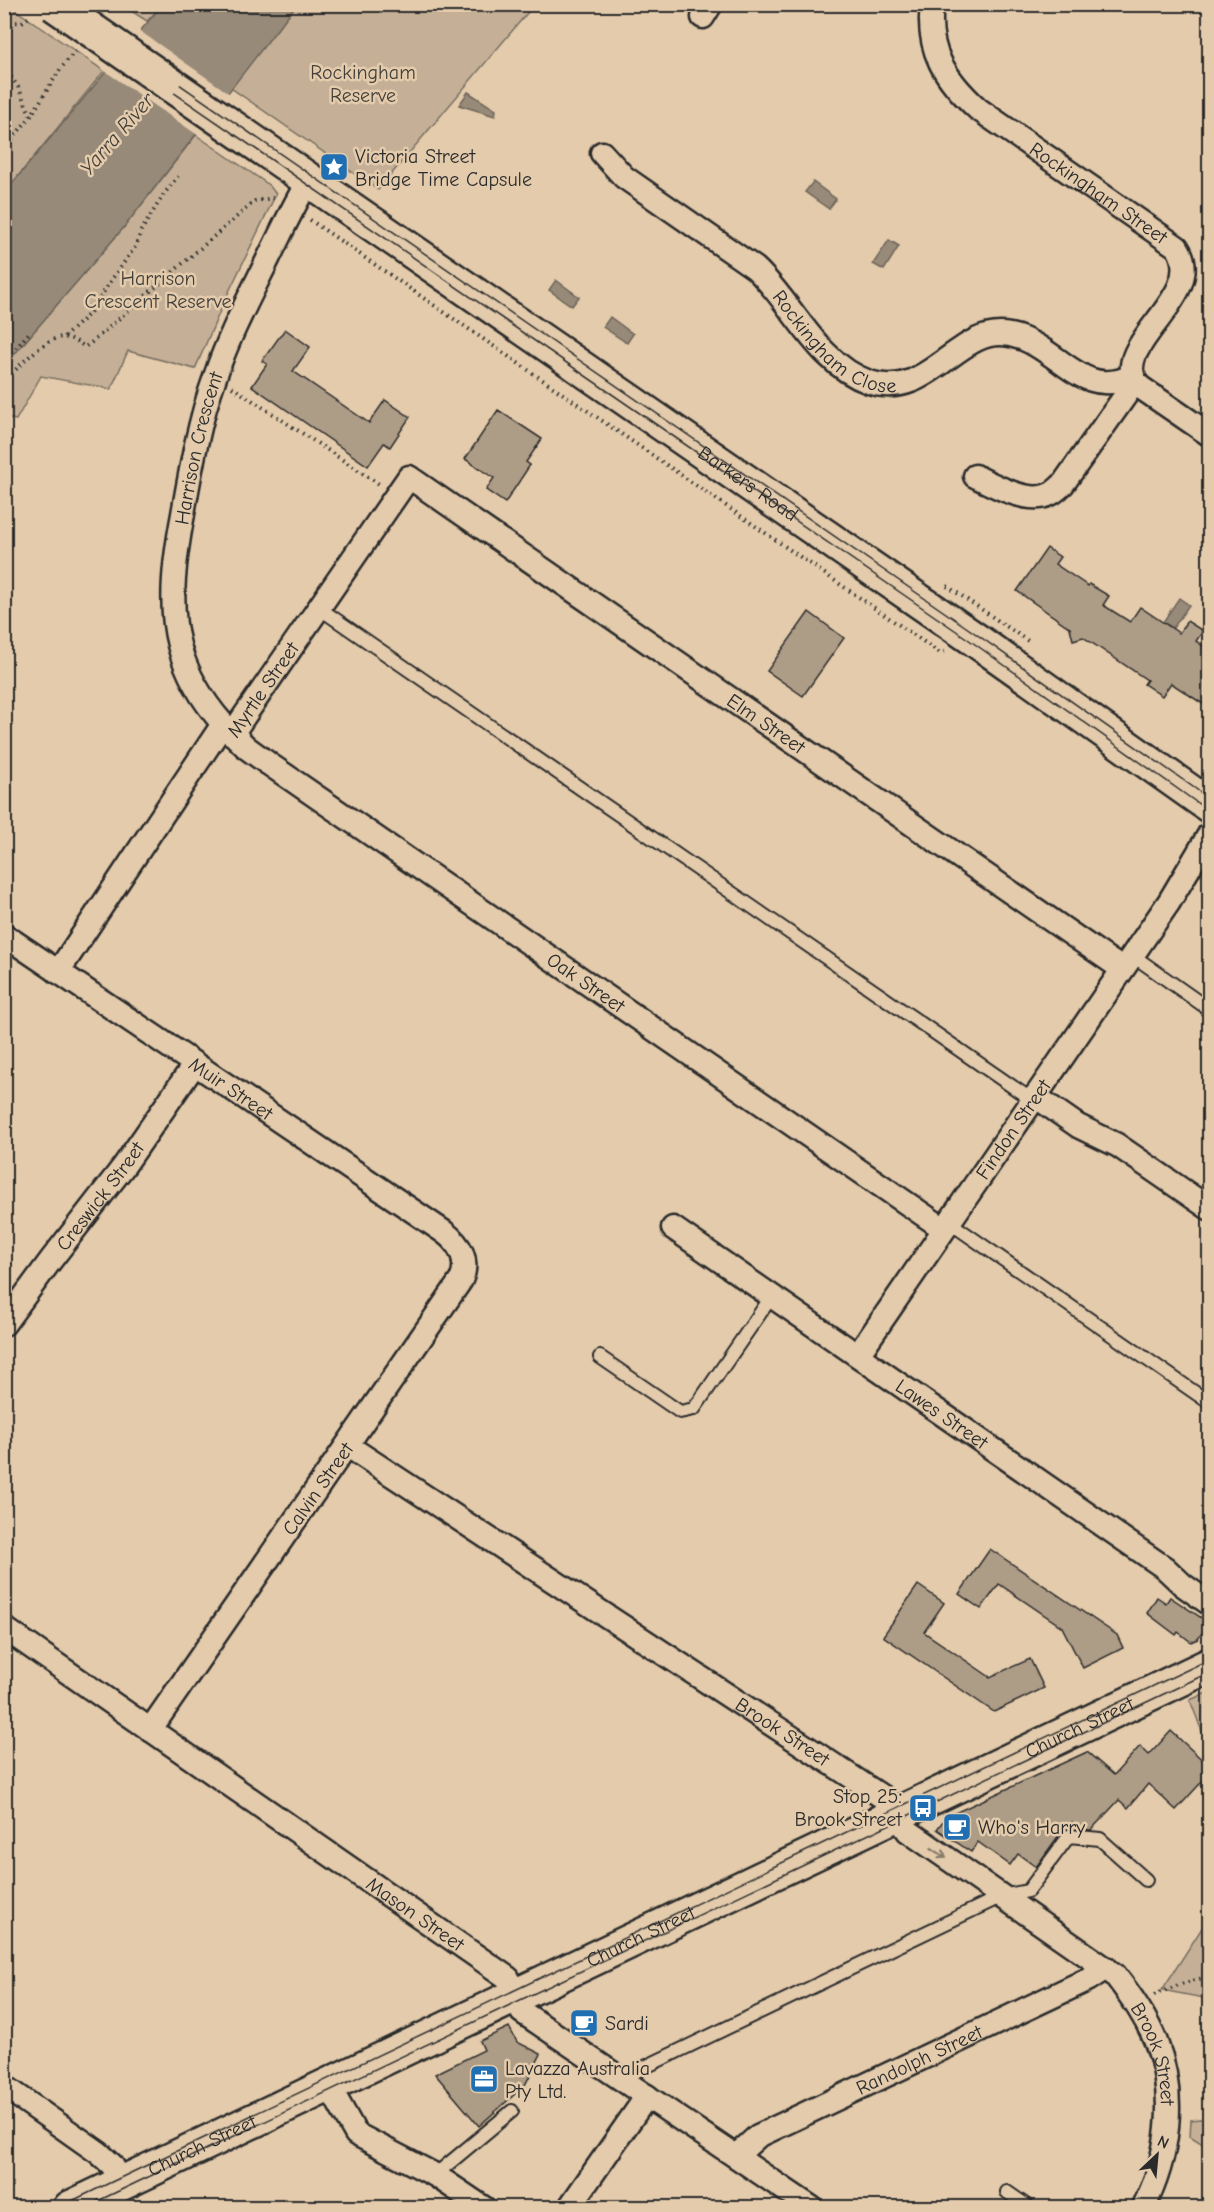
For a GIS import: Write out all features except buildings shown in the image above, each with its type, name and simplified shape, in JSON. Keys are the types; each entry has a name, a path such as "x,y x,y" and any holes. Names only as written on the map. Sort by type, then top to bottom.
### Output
{"main road":[{"name":"Barkers Road","path":"41,12 297,172 980,643 1209,806"},
{"name":"Church Street","path":"70,2208 1209,1665"}],"street":[{"name":"Rockingham Street","path":"932,4 931,29 936,53 948,79 962,94 978,109 1177,248 1182,256 1185,266 1183,281 1135,354 1131,369 1133,379"},
{"name":"Rockingham Close","path":"602,153 624,177 755,268 771,282 809,335 853,374 869,382 897,385 912,382 972,343 1006,334 1030,341 1094,382 1112,383 1133,379"},
{"name":"Harrison Crescent","path":"227,729 200,697 188,674 178,644 174,613 174,577 178,539 201,422 215,377 297,172"},
{"path":"975,476 1003,490 1022,495 1041,497 1049,495 1063,484 1133,379 1209,435"},
{"name":"Myrtle Street","path":"58,972 227,729 319,608 409,477"},
{"name":"Elm Street","path":"409,477 1127,962"},
{"name":"Oak Street","path":"227,729 269,764 946,1225"},
{"name":"Findon Street","path":"858,1355 1169,902 1209,833"},
{"name":"Findon Street","path":"1169,902 1200,870 1209,857"},
{"name":"Muir Street","path":"4,935 457,1243"},
{"name":"Creswick Street","path":"4,1324 124,1166 194,1065"},
{"path":"1037,1094 1078,1126 1117,1145 1209,1209"},
{"name":"Lawes Street","path":"673,1228 1165,1568 1209,1604"},
{"name":"Calvin Street","path":"150,1730 461,1280 465,1264 464,1256 457,1243"},
{"name":"Brook Street","path":"348,1446 884,1798 908,1831 1115,1975 1136,2003 1157,2043 1166,2087 1167,2136 1163,2161 1143,2208"},
{"name":"Mason Street","path":"4,1628 508,1978 522,2012 812,2208"},
{"name":"Randolph Street","path":"736,2156 758,2136 1089,1979 1106,1968"},
{"path":"328,2084 356,2134 435,2175 484,2208"},
{"path":"4,2086 99,2153 112,2165 122,2183"},
{"path":"569,2208 647,2096"}],"lane":[{"path":"319,608 1037,1094"},
{"path":"1127,962 1209,1010"},
{"path":"946,1225 1209,1403"},
{"path":"600,1357 680,1412 694,1409 772,1296"},
{"path":"620,2079 1002,1896 1028,1891 1069,1836 1100,1839 1146,1880"},
{"path":"435,2175 512,2112"},
{"path":"1007,2192 1030,2208"}],"path":[{"path":"105,14 112,4"},
{"path":"4,23 12,24 41,12"},
{"path":"4,149 31,116 61,68 83,41"},
{"path":"4,67 18,87 31,116"},
{"path":"64,337 89,314 99,300 136,246 141,231 178,176"},
{"path":"4,383 12,373 51,339 64,337 74,339 85,347 255,201 275,198"},
{"path":"309,219 940,653"},
{"path":"4,362 29,333"},
{"path":"230,386 380,484"},
{"path":"1136,2003 1180,1984 1209,1976"}],"green space":[{"path":"7,4 104,71 5,192 4,5"},
{"path":"122,5 162,5 147,21"},
{"name":"Rockingham Reserve","path":"296,5 534,5 378,190 231,88"},
{"name":"Harrison Crescent Reserve","path":"196,135 269,185 276,194 223,304 195,369 128,351 111,389 41,376 16,420 5,418 5,365 125,226"},
{"path":"1209,1692 1209,1750 1190,1700"},
{"path":"1209,1857 1210,1999 1162,1990 1204,1925"},
{"path":"1210,2118 1209,2148 1190,2136 1191,2120"}],"water":[{"name":"Yarra River","path":"162,5 296,5 125,226 5,365 5,192"},
{"path":"468,92 496,110 495,116 459,105"},
{"path":"813,182 836,199 829,209 805,192"},
{"path":"889,240 899,246 884,270 873,264"},
{"path":"556,280 579,297 572,306 549,290"},
{"path":"610,317 633,334 627,343 603,327"},
{"path":"1179,598 1189,605 1173,628 1163,622"}],"pier":[{"path":"137,29 230,94 199,136 102,69"}],"tram line":[{"path":"45,4 965,637 1210,812"},
{"path":"63,4 969,629 1210,799"},
{"path":"57,2208 1210,1659"},
{"path":"83,2208 1210,1672"}],"place":[{"name":"Victoria Street Bridge Time Capsule","path":"334,167"},
{"name":"Stop 25: Brook Street","path":"923,1808"},
{"name":"Who's Harry","path":"957,1827"},
{"name":"Sardi","path":"584,2023"},
{"name":"Lavazza Australia Pty Ltd.","path":"484,2079"}]}
